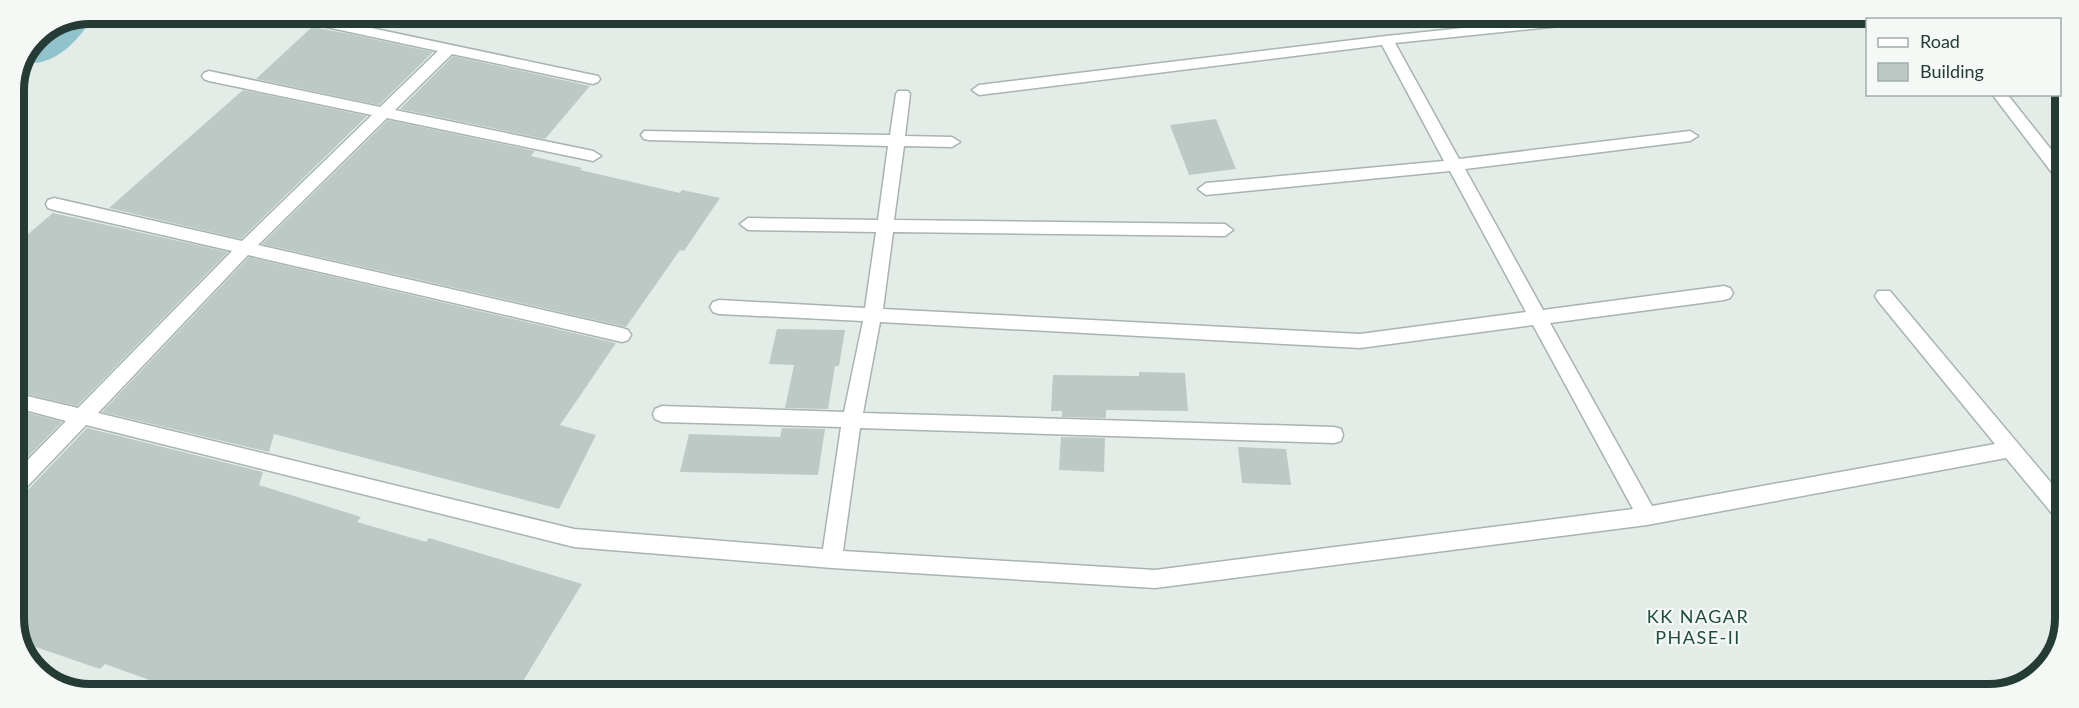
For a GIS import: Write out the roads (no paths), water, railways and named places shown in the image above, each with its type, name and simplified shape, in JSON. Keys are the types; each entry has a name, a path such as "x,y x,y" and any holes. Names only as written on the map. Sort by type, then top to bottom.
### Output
{"street":[{"path":"333,24 593,79"},
{"path":"979,90 1386,40 1540,24"},
{"path":"1386,40 1647,516"},
{"path":"24,477 244,248 449,48"},
{"path":"209,76 593,156"},
{"path":"832,560 852,420 873,315 903,94"},
{"path":"2000,96 2055,165"},
{"path":"649,135 952,142"},
{"path":"1206,189 1455,165 1690,136"},
{"path":"54,204 622,335"},
{"path":"748,224 1225,230"},
{"path":"719,307 1360,341 1724,292"},
{"path":"1884,296 2055,502"},
{"path":"24,402 574,538 832,560 1155,579 1647,516 2011,449"},
{"path":"662,414 1334,435"}],"district":[{"name":"KK NAGAR PHASE-II","path":"1698,627"}]}
